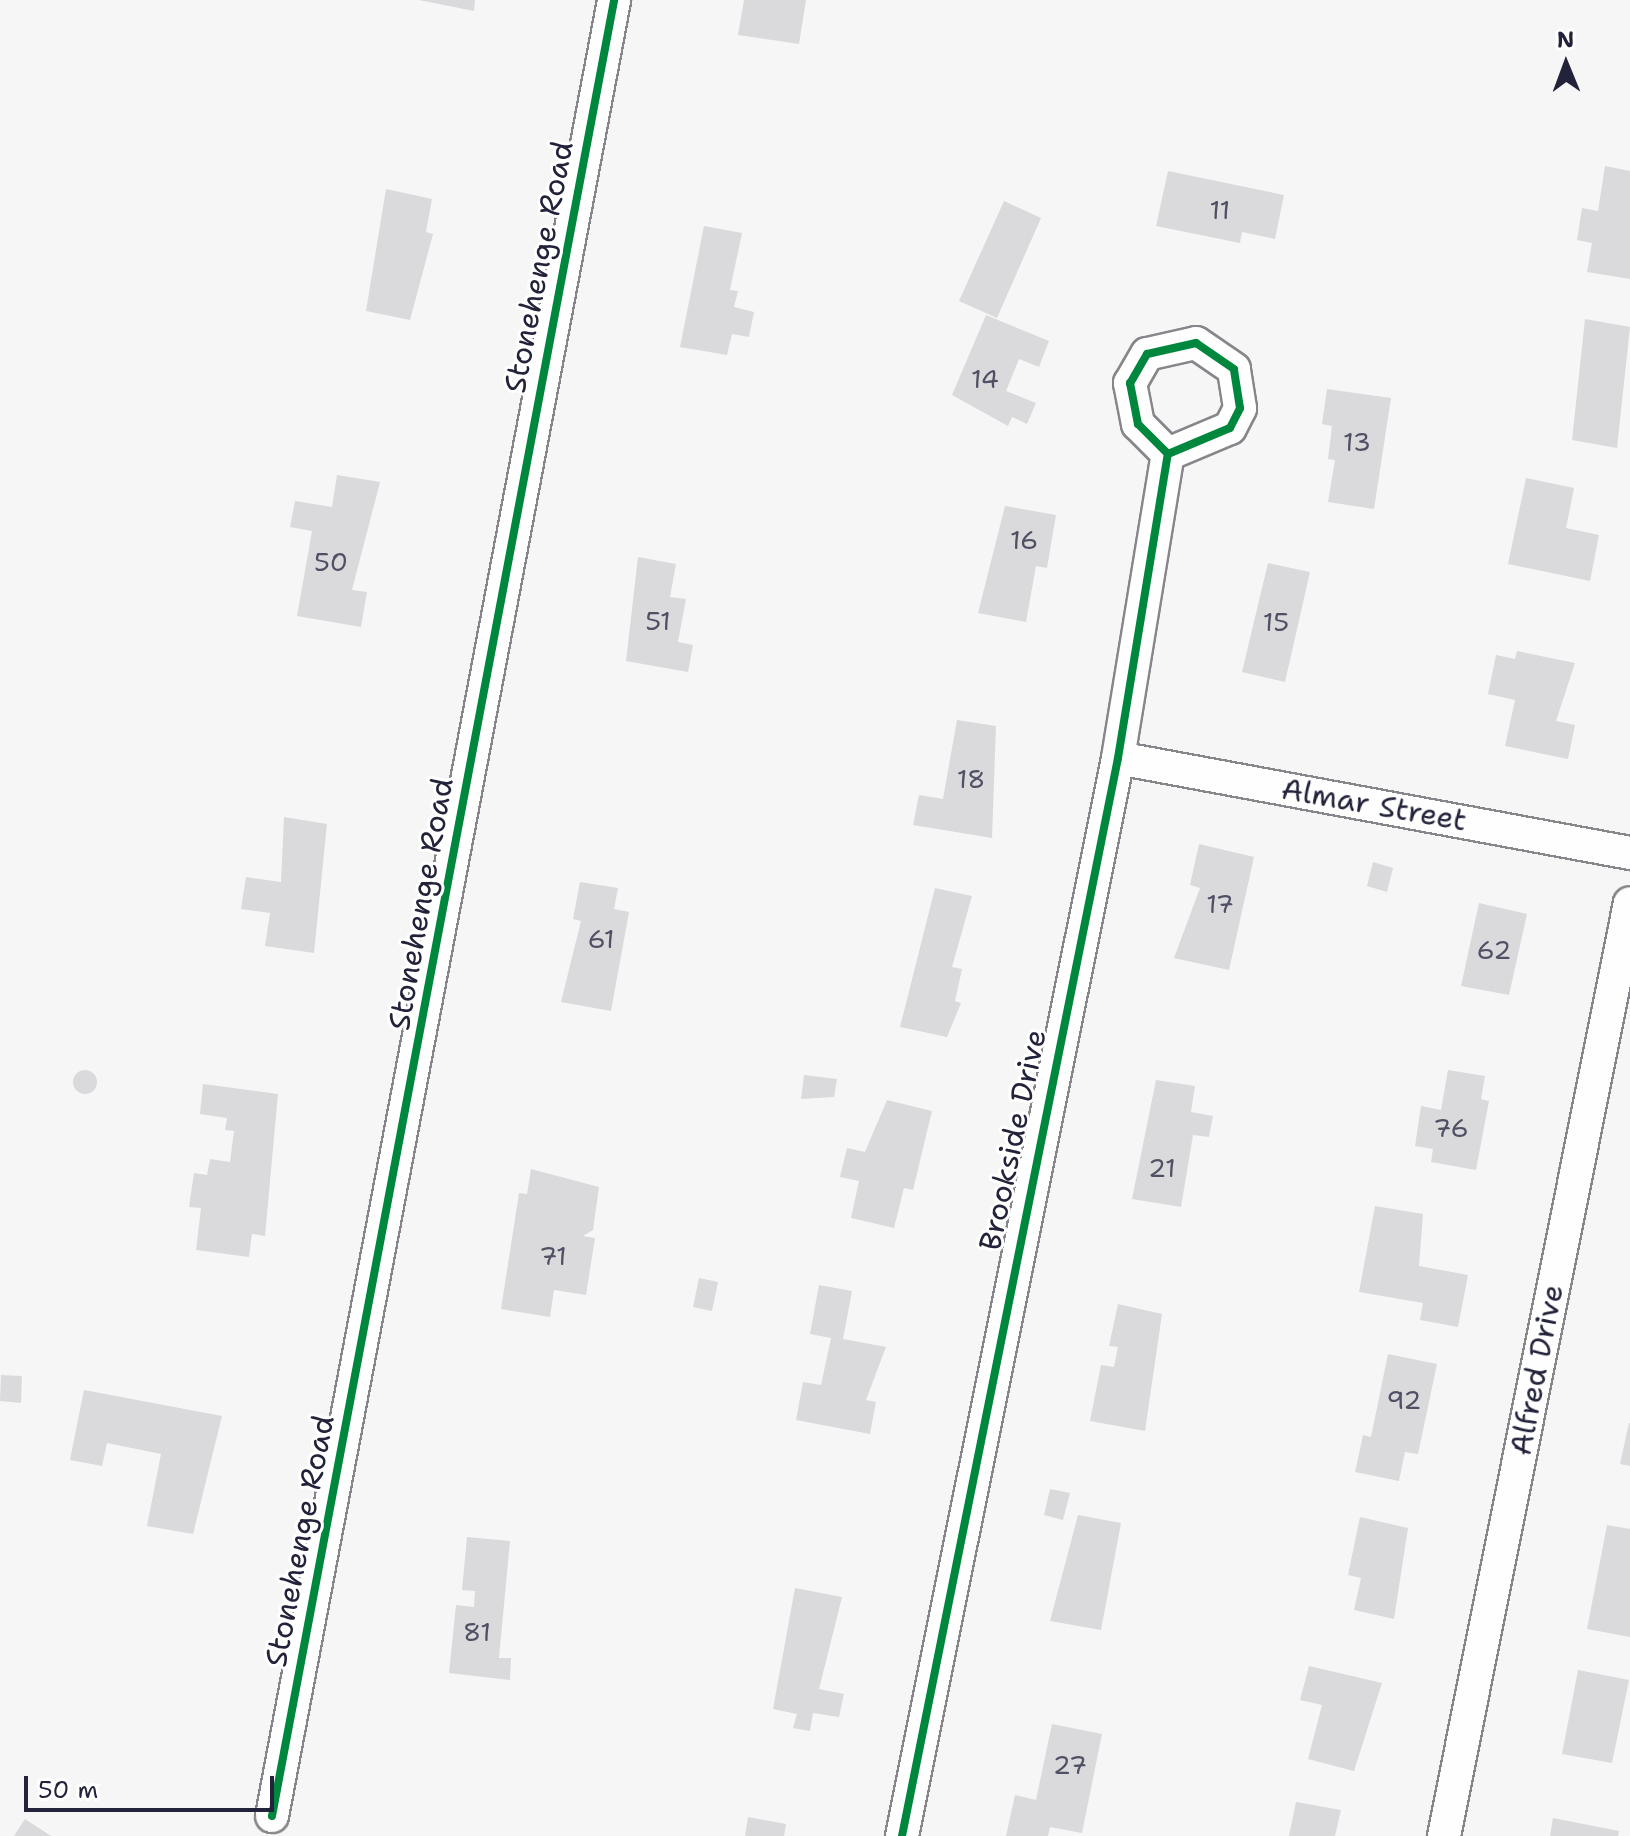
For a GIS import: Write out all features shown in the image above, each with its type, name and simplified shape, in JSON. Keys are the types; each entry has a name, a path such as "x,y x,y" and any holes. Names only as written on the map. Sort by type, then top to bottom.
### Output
{"street":[{"name":"Stonehenge Road","path":"272,1816 614,0"},
{"name":"Brookside Drive","path":"902,1836 1118,758 1168,454"},
{"name":"Almar Street","path":"1118,758 1630,853"},
{"name":"Alfred Drive","path":"1444,1836 1630,903"}],"building":[{"path":"419,0 475,0 474,11"},
{"path":"744,0 806,0 799,44 738,35"},
{"path":"1605,166 1630,171 1630,279 1587,272 1592,243 1577,240 1582,208 1598,211"},
{"path":"1168,171 1284,195 1275,239 1242,232 1240,243 1156,226"},
{"path":"386,189 432,199 426,232 433,234 410,320 366,311"},
{"path":"1004,201 1041,218 997,318 959,301"},
{"path":"704,226 742,233 730,290 738,291 734,307 754,312 749,337 732,334 727,355 680,347"},
{"path":"986,315 1049,341 1039,367 1019,359 1006,391 1036,403 1027,424 1012,417 1008,426 952,395"},
{"path":"1585,319 1630,327 1617,448 1572,440"},
{"path":"1327,389 1391,398 1374,509 1328,502 1335,460 1328,459 1332,426 1322,424"},
{"path":"337,475 380,482 352,590 367,592 361,627 297,616 312,531 290,527 295,501 332,507"},
{"path":"1526,478 1574,488 1566,528 1599,535 1590,581 1508,564"},
{"path":"1005,506 1056,515 1047,568 1036,566 1026,622 978,613"},
{"path":"638,557 676,564 670,597 686,599 678,642 693,645 688,672 626,661"},
{"path":"1268,563 1310,572 1285,682 1242,672"},
{"path":"1517,651 1575,663 1556,721 1575,725 1568,759 1505,746 1515,700 1488,694 1496,655 1515,659"},
{"path":"957,720 996,726 992,838 913,825 919,795 943,799"},
{"path":"284,817 327,824 314,953 265,946 270,913 241,909 246,877 281,882"},
{"path":"1199,844 1254,857 1229,970 1174,958 1200,888 1190,885"},
{"path":"1373,862 1393,868 1387,892 1367,886"},
{"path":"580,882 618,888 614,909 629,912 611,1011 561,1002 581,921 573,919"},
{"path":"935,888 972,896 952,967 962,969 955,1001 961,1003 947,1037 900,1027"},
{"path":"1479,903 1527,914 1509,995 1461,986"},
{"path":"85,1070 96,1077 97,1082 90,1093 85,1094 74,1087 73,1082 80,1071"},
{"path":"1448,1070 1485,1076 1481,1099 1489,1101 1476,1170 1431,1162 1433,1149 1415,1146 1421,1106 1441,1110"},
{"path":"804,1075 837,1079 834,1097 801,1099"},
{"path":"1156,1080 1195,1086 1191,1112 1213,1116 1209,1137 1193,1135 1181,1207 1132,1199"},
{"path":"203,1084 278,1094 265,1236 252,1234 249,1257 196,1250 201,1208 189,1207 194,1173 207,1175 210,1159 230,1162 234,1131 225,1130 227,1118 200,1114"},
{"path":"887,1100 932,1111 913,1190 904,1188 894,1228 851,1218 859,1181 840,1177 847,1148 865,1152"},
{"path":"531,1169 599,1187 593,1230 583,1236 595,1238 586,1295 554,1290 550,1317 501,1309 519,1193 527,1194"},
{"path":"1375,1206 1423,1214 1419,1266 1468,1275 1458,1327 1420,1320 1423,1303 1359,1292"},
{"path":"699,1278 718,1282 712,1311 693,1307"},
{"path":"819,1285 852,1291 843,1339 886,1347 866,1400 876,1402 870,1434 796,1420 803,1382 821,1385 831,1338 810,1334"},
{"path":"1118,1304 1162,1314 1145,1431 1090,1421 1101,1365 1114,1367 1118,1347 1109,1346"},
{"path":"1388,1354 1437,1364 1418,1454 1405,1452 1399,1481 1355,1472 1363,1435 1371,1437"},
{"path":"1,1375 22,1376 21,1403 0,1401"},
{"path":"84,1390 222,1416 193,1534 147,1526 161,1454 107,1443 102,1466 70,1460"},
{"path":"1630,1423 1630,1466 1620,1464"},
{"path":"1050,1489 1070,1493 1063,1520 1044,1515"},
{"path":"1078,1515 1121,1523 1101,1630 1050,1621"},
{"path":"1360,1517 1408,1528 1394,1619 1354,1610 1361,1578 1348,1575"},
{"path":"1607,1525 1630,1529 1630,1637 1587,1629"},
{"path":"467,1537 510,1541 499,1658 511,1658 510,1680 449,1673 456,1605 474,1607 475,1591 462,1590"},
{"path":"795,1588 842,1597 819,1689 844,1694 839,1717 813,1713 810,1731 793,1728 797,1714 773,1709"},
{"path":"1309,1666 1382,1683 1354,1771 1308,1759 1322,1705 1300,1700"},
{"path":"1578,1670 1629,1680 1612,1763 1562,1754"},
{"path":"1052,1724 1102,1734 1082,1833 1050,1827 1048,1836 1006,1836 1015,1795 1036,1800"},
{"path":"1296,1802 1341,1810 1335,1836 1289,1836"},
{"path":"748,1817 786,1824 784,1836 745,1836"},
{"path":"1553,1818 1619,1831 1618,1836 1550,1836"},
{"path":"25,1819 51,1836 14,1836"}],"cycle path":[{"path":"272,1816 614,0"},
{"path":"902,1836 1118,758 1168,454 1230,428 1240,408 1234,369 1196,343 1147,354 1130,383 1138,424 1168,454"}]}
